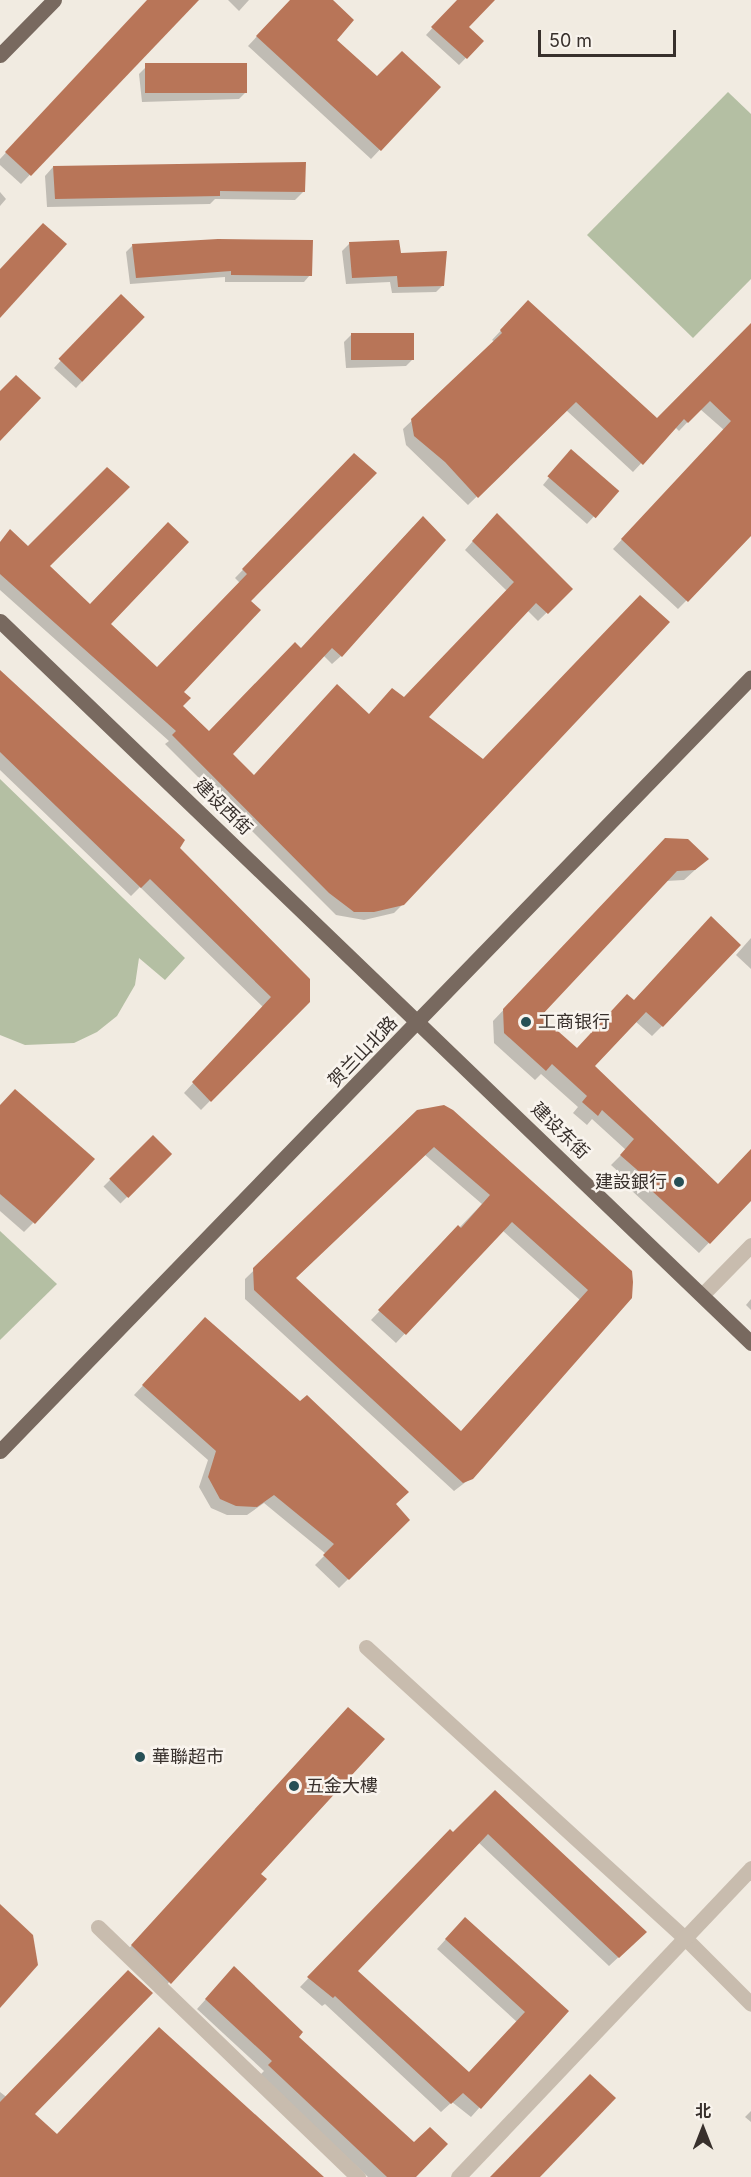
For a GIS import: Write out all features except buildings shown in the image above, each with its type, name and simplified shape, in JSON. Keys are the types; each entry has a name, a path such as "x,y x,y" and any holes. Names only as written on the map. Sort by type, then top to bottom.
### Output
{"main road":[{"path":"0,55 54,0"},
{"name":"建设西街","path":"0,621 420,1022"},
{"name":"贺兰山北路","path":"0,1451 420,1022 751,677"},
{"name":"建设东街","path":"420,1022 751,1342"}],"street":[{"path":"702,1295 751,1245"},
{"path":"366,1647 685,1938 751,2004"},
{"path":"458,2177 751,1868"},
{"path":"98,1927 358,2177"}],"green space":[{"path":"728,92 751,114 751,279 693,338 587,235"},
{"path":"0,779 185,958 165,980 139,958 135,985 117,1016 97,1032 74,1043 25,1045 0,1035"},
{"path":"0,1231 57,1284 0,1340"}],"place":[{"name":"工商银行","path":"526,1022"},
{"name":"建設銀行","path":"679,1182"},
{"name":"華聯超市","path":"140,1757"},
{"name":"五金大樓","path":"294,1786"}]}
